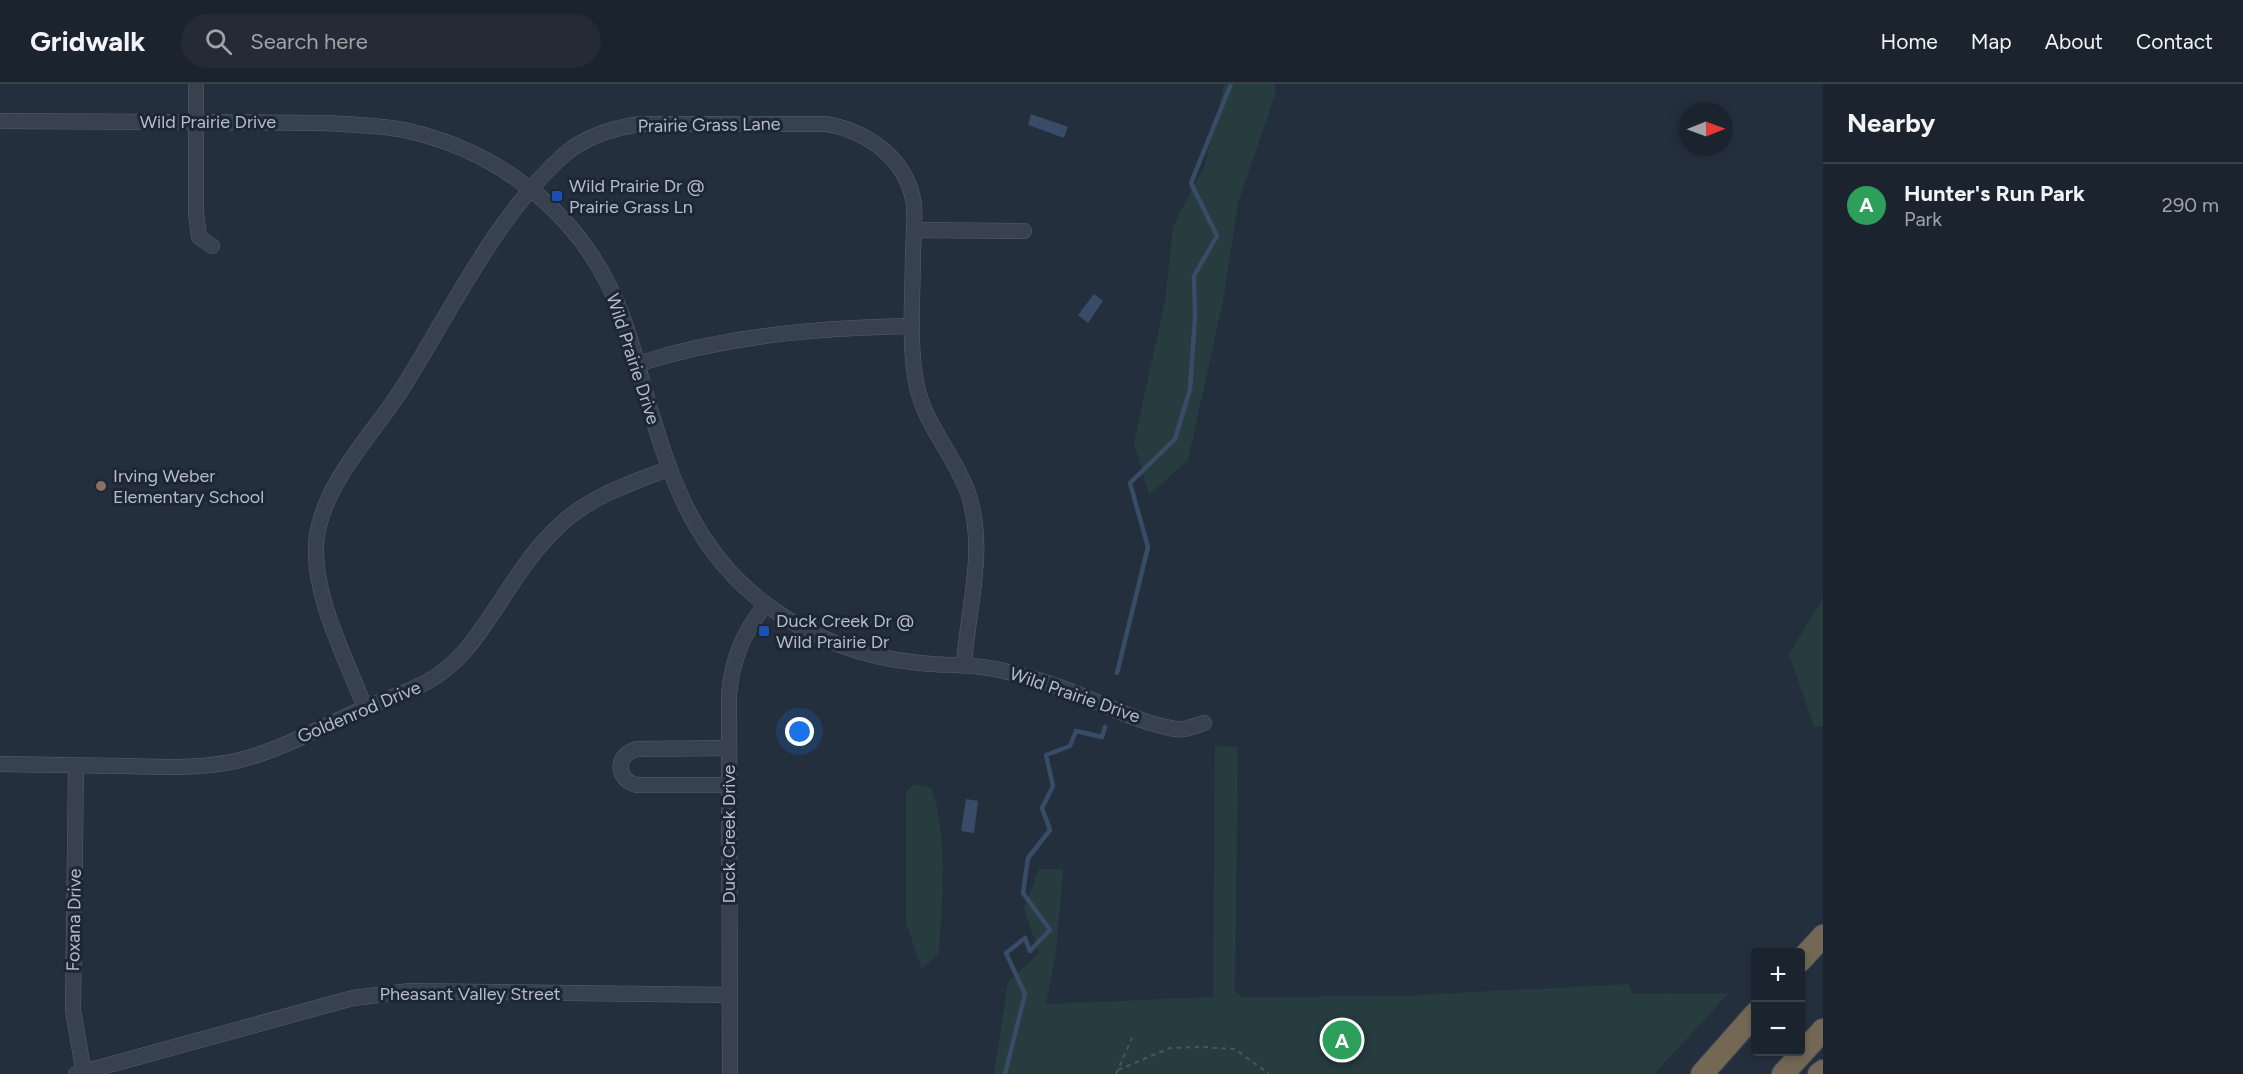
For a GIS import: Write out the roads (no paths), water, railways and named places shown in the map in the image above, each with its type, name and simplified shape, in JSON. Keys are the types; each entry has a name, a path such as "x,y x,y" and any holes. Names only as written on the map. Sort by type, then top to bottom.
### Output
{"highway":[{"path":"1805,956 1823,936"},
{"path":"1805,966 1823,947"},
{"path":"1704,1074 1751,1018"},
{"path":"1704,1074 1751,1024"},
{"path":"1783,1074 1823,1030"},
{"path":"1820,1074 1823,1071"}],"street":[{"path":"196,84 196,213 199,237 212,246"},
{"name":"Wild Prairie Drive","path":"0,122 321,123 400,129 458,146 485,159 532,190 558,213 595,261 615,298 668,469 686,508 715,555 766,604 821,638 861,652 914,663 964,664 1035,679 1120,712 1179,730 1204,723"},
{"name":"Prairie Grass Lane","path":"366,708 319,585 316,562 321,519 337,480 405,384 470,274 532,190 565,154 583,141 623,127 670,123 827,124 861,134 890,156 908,186 914,205 912,326 917,386 933,430 957,469 974,512 977,555 964,664"},
{"path":"914,230 1024,231"},
{"path":"637,364 722,342 769,334 817,328 912,326"},
{"name":"Goldenrod Drive","path":"0,764 175,767 236,761 262,753 414,690 449,667 464,651 539,547 560,525 584,506 611,492 668,469"},
{"name":"Duck Creek Drive","path":"730,1074 729,748 731,672 737,650 747,629 766,604"},
{"path":"729,748 637,748 628,751 621,758 619,767 622,776 628,782 638,784 729,785"},
{"name":"Foxana Drive","path":"76,765 73,1010 82,1073"},
{"name":"Pheasant Valley Street","path":"82,1073 353,998 381,993 410,991 730,995"}],"water":[{"path":"1031,114 1068,127 1064,138 1028,125"},
{"path":"1094,294 1103,301 1088,323 1078,315"},
{"path":"966,799 978,801 974,833 961,831"}],"waterway":[{"path":"1117,673 1148,547 1130,483 1175,439 1190,389 1195,318 1194,276 1217,236 1191,183 1231,84"},
{"path":"1005,1074 1025,994 1006,953 1025,938 1030,951 1050,930 1023,893 1028,858 1050,830 1042,808 1053,786 1046,755 1070,746 1076,731 1102,737 1105,727"}],"place":[{"name":"Wild Prairie Dr @ Prairie Grass Ln","path":"557,196"},
{"name":"Irving Weber Elementary School","path":"101,486"},
{"name":"Duck Creek Dr @ Wild Prairie Dr","path":"764,631"},
{"name":"Hunter's Run Park","path":"1342,1040"}]}
